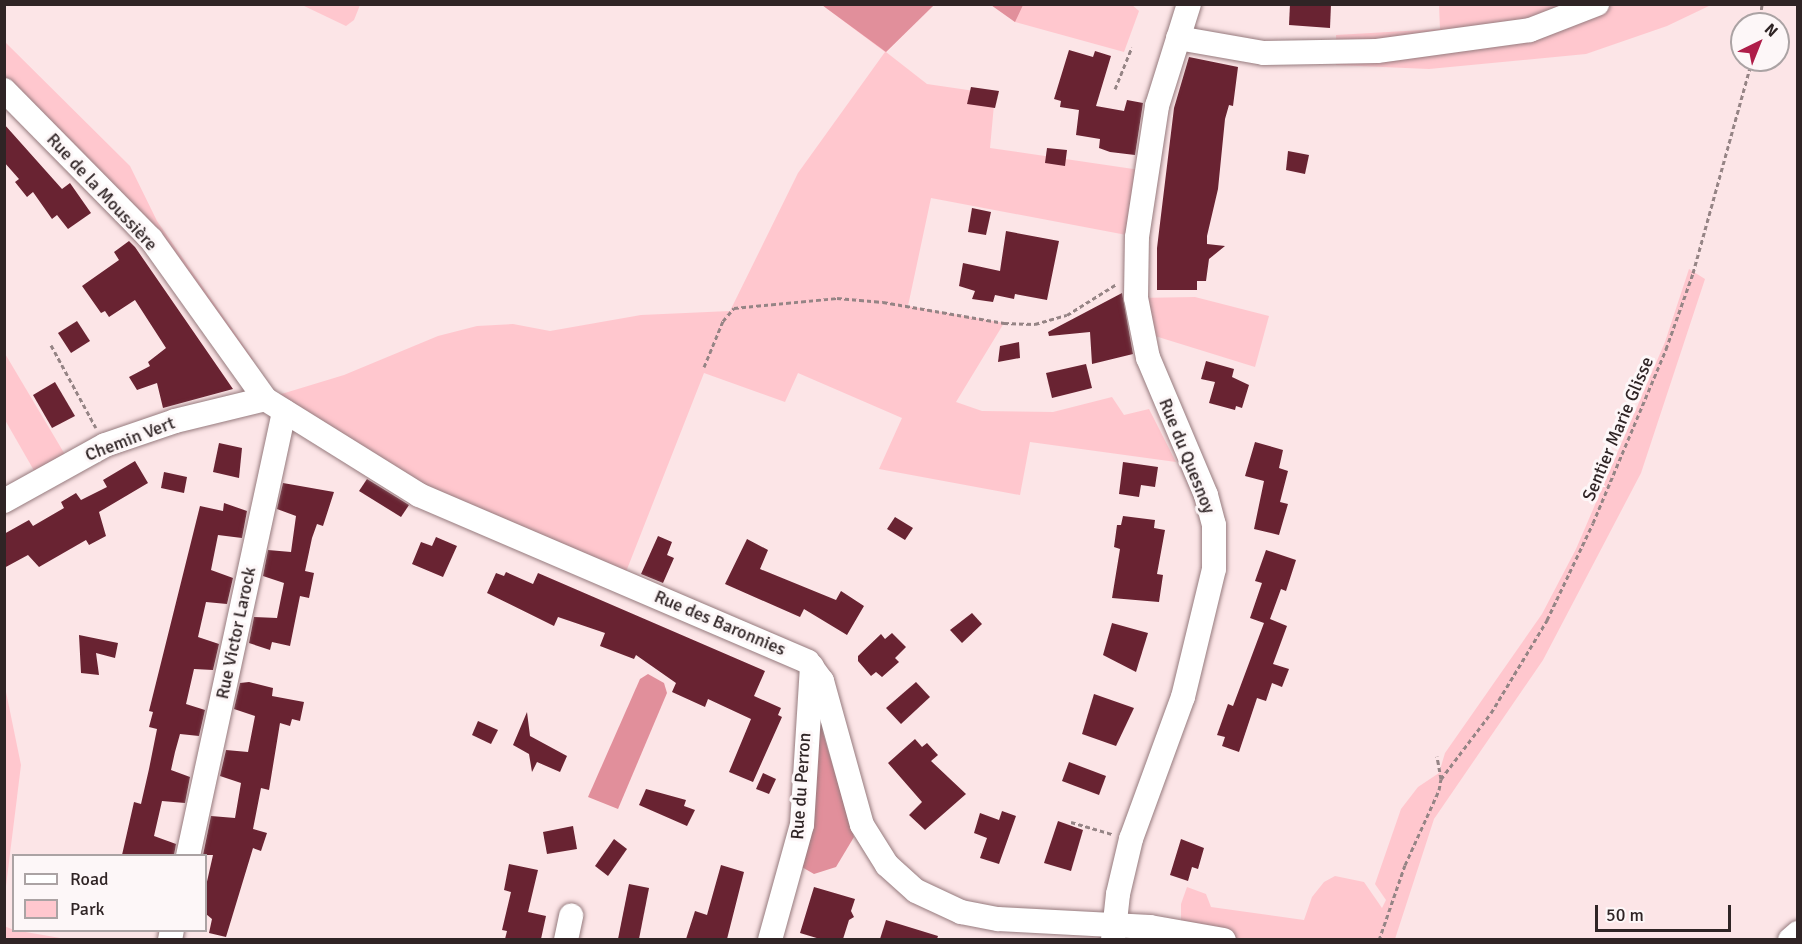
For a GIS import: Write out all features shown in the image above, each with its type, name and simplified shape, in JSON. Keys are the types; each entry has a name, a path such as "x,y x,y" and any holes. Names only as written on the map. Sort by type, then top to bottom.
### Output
{"street":[{"name":"Rue du Quesnoy","path":"1114,932 1131,839 1183,697 1214,569 1216,548 1206,495 1148,358 1138,319 1136,271 1156,106 1189,4"},
{"path":"1178,38 1264,53 1377,51 1530,30 1597,4"},
{"name":"Rue de la Moussière","path":"4,90 151,239 234,360"},
{"name":"Rue des Baronnies","path":"234,360 274,405 419,495 801,657 812,666"},
{"name":"Chemin Vert","path":"4,501 105,445 175,421 274,405"},
{"name":"Rue Victor Larock","path":"188,854 274,405"},
{"path":"812,666 822,681 862,825 874,849 899,877 935,902 980,916 1114,932 1187,931 1224,939"},
{"name":"Rue du Perron","path":"770,939 802,825 812,666"},
{"path":"1790,939 1797,933"}],"path":[{"path":"1115,89 1132,46"},
{"name":"Sentier Marie Glisse","path":"1378,939 1441,779 1491,713 1547,620 1593,523 1666,350 1693,273 1749,72"},
{"path":"704,367 723,321 734,308 837,298 884,302 987,321 1035,324 1067,315 1136,271"},
{"path":"51,345 105,445"},
{"path":"1437,756 1441,779"},
{"path":"1071,822 1131,839"}],"green space":[{"path":"1131,4 1139,11 1124,52 1015,22 991,5"},
{"path":"302,5 360,5 354,20 346,26"},
{"path":"822,5 934,5 886,52 927,84 995,94 990,148 1147,171 1137,237 931,198 908,306 1004,323 956,402 982,411 1053,412 1112,397 1124,415 1149,409 1176,462 1030,442 1020,495 879,469 902,418 798,373 785,402 704,373 622,582 419,495 265,399 344,375 438,336 477,326 513,324 550,331 641,315 730,311 798,173 885,52"},
{"path":"1439,5 1711,5 1667,26 1586,54 1429,69 1336,65 1336,35 1440,29"},
{"path":"4,41 130,166 157,221 253,359 240,367 151,239 5,90"},
{"path":"1689,269 1705,279 1641,473 1543,660 1434,819 1395,939 1224,939 1181,923 1181,904 1187,887 1206,894 1211,907 1304,920 1312,897 1324,882 1335,876 1364,882 1382,908 1386,900 1375,884 1401,809 1418,787 1439,773 1445,753 1542,614 1576,549 1665,342"},
{"path":"1195,297 1269,316 1255,367 1155,336 1136,298"},
{"path":"4,352 70,463 40,481 5,420"},
{"path":"4,687 21,765 5,894"},
{"path":"4,926 12,929 12,932 66,939 5,939"}],"shaded area":[{"path":"1023,4 1015,22 991,5"},
{"path":"822,5 934,5 886,52"},
{"path":"648,674 664,683 667,693 618,809 588,797 640,679"},
{"path":"817,713 854,837 836,867 814,874 793,862"}],"building":[{"path":"1290,4 1331,4 1330,28 1289,25"},
{"path":"1069,50 1093,57 1095,51 1111,56 1096,106 1124,111 1127,100 1143,103 1135,155 1110,152 1099,148 1100,139 1076,135 1079,110 1060,107 1061,101 1054,99"},
{"path":"1189,57 1238,67 1233,106 1229,105 1225,119 1218,189 1207,236 1207,244 1225,246 1209,259 1206,281 1197,281 1197,290 1157,290 1157,248 1174,108"},
{"path":"971,87 999,91 995,108 967,104"},
{"path":"4,124 62,189 70,183 91,213 68,229 57,215 52,219 33,192 27,197 15,182 19,179 4,162"},
{"path":"1047,148 1067,150 1065,166 1045,163"},
{"path":"1288,151 1309,155 1305,174 1286,170"},
{"path":"972,208 991,212 986,235 968,232"},
{"path":"1006,231 1059,241 1047,300 1015,294 1014,299 995,295 993,302 972,299 975,291 959,286 963,263 1000,271"},
{"path":"129,241 233,389 163,408 157,383 137,390 129,377 150,366 148,362 166,348 135,300 109,317 105,311 101,313 82,286 119,260 114,252"},
{"path":"1122,293 1133,354 1092,364 1090,332 1049,336 1048,332"},
{"path":"77,321 90,341 71,353 58,333"},
{"path":"1019,342 1020,358 998,362 1000,346"},
{"path":"1206,361 1234,369 1232,377 1249,385 1242,408 1236,406 1235,410 1209,403 1215,382 1201,379"},
{"path":"1086,364 1092,388 1052,398 1046,373"},
{"path":"55,382 75,416 52,428 33,395"},
{"path":"1255,442 1283,450 1279,468 1288,471 1280,502 1288,504 1279,535 1254,529 1264,481 1245,476"},
{"path":"219,443 242,448 239,478 213,472"},
{"path":"135,461 148,483 99,512 106,536 89,545 86,540 39,567 28,555 4,568 4,534 29,520 33,526 64,508 61,502 76,493 81,500 107,487 103,480"},
{"path":"1123,462 1158,467 1155,487 1141,485 1139,497 1119,494"},
{"path":"164,472 187,477 184,493 161,488"},
{"path":"367,479 409,505 401,517 359,491"},
{"path":"283,483 334,492 323,526 317,524 312,538 305,571 314,573 309,598 300,596 290,646 272,642 270,650 249,643 254,617 277,618 284,583 263,576 268,550 291,552 296,516 277,509"},
{"path":"224,503 247,511 242,538 218,535 211,570 233,578 227,604 206,602 198,637 219,644 213,670 194,669 186,704 205,710 199,736 180,734 171,770 190,777 185,803 162,801 154,836 176,844 174,854 122,854 134,802 141,804 149,769 157,729 149,727 153,712 149,711 200,506 223,511"},
{"path":"1123,516 1155,520 1154,528 1165,530 1157,574 1163,575 1159,602 1112,598 1120,549 1114,547 1117,525 1121,525"},
{"path":"895,517 913,528 905,540 887,529"},
{"path":"658,536 672,542 667,555 674,558 663,583 641,574"},
{"path":"436,537 457,546 443,577 412,564 421,542 432,546"},
{"path":"747,539 768,550 760,569 836,600 841,591 864,606 847,635 804,609 800,617 725,584"},
{"path":"1266,550 1296,560 1286,591 1281,589 1270,619 1287,626 1273,664 1289,669 1282,687 1272,683 1266,701 1257,698 1239,752 1222,746 1225,737 1217,735 1228,704 1233,706 1264,623 1250,618 1262,583 1255,581"},
{"path":"506,572 533,584 538,573 765,671 754,696 781,708 778,715 782,717 753,782 729,772 751,719 708,699 705,707 672,692 676,683 636,655 634,659 600,646 605,633 558,617 554,626 487,593 496,573 504,576"},
{"path":"972,613 982,624 962,643 950,630"},
{"path":"1112,623 1148,633 1136,672 1103,655"},
{"path":"892,633 906,647 895,658 899,662 882,677 876,672 871,676 858,661 858,656 881,634 885,639"},
{"path":"79,635 118,643 115,658 96,653 99,675 81,673"},
{"path":"249,682 273,688 272,696 304,702 300,721 292,719 290,726 280,723 269,790 261,788 253,829 267,833 261,851 253,848 226,937 209,933 212,919 207,915 207,882 213,855 203,854 211,816 235,818 241,783 220,776 226,750 248,752 255,716 234,709 240,683"},
{"path":"916,682 930,697 901,724 886,708"},
{"path":"1094,694 1134,708 1116,746 1082,734"},
{"path":"527,712 530,736 567,756 560,772 537,762 532,772 529,754 513,745"},
{"path":"478,721 498,730 491,744 472,735"},
{"path":"915,739 922,747 927,743 938,755 931,761 966,794 925,830 909,815 922,802 888,763"},
{"path":"1069,762 1106,776 1099,795 1062,781"},
{"path":"763,773 776,779 769,794 756,789"},
{"path":"646,789 686,800 684,806 695,810 687,826 639,805"},
{"path":"1002,811 1016,816 999,864 980,858 987,838 974,833 980,813 999,820"},
{"path":"1058,821 1083,830 1071,871 1044,863"},
{"path":"573,826 577,849 547,854 543,832"},
{"path":"614,839 627,849 608,876 595,866"},
{"path":"1181,839 1204,848 1198,869 1192,867 1188,881 1170,875"},
{"path":"509,864 538,870 528,912 546,916 541,939 505,939 507,931 502,930 511,892 504,890"},
{"path":"721,865 744,872 727,939 686,939 695,911 707,915"},
{"path":"629,884 649,888 639,939 618,939"},
{"path":"814,887 855,899 851,911 854,917 849,920 843,939 820,939 800,933"},
{"path":"886,920 938,936 937,939 880,939"}]}
